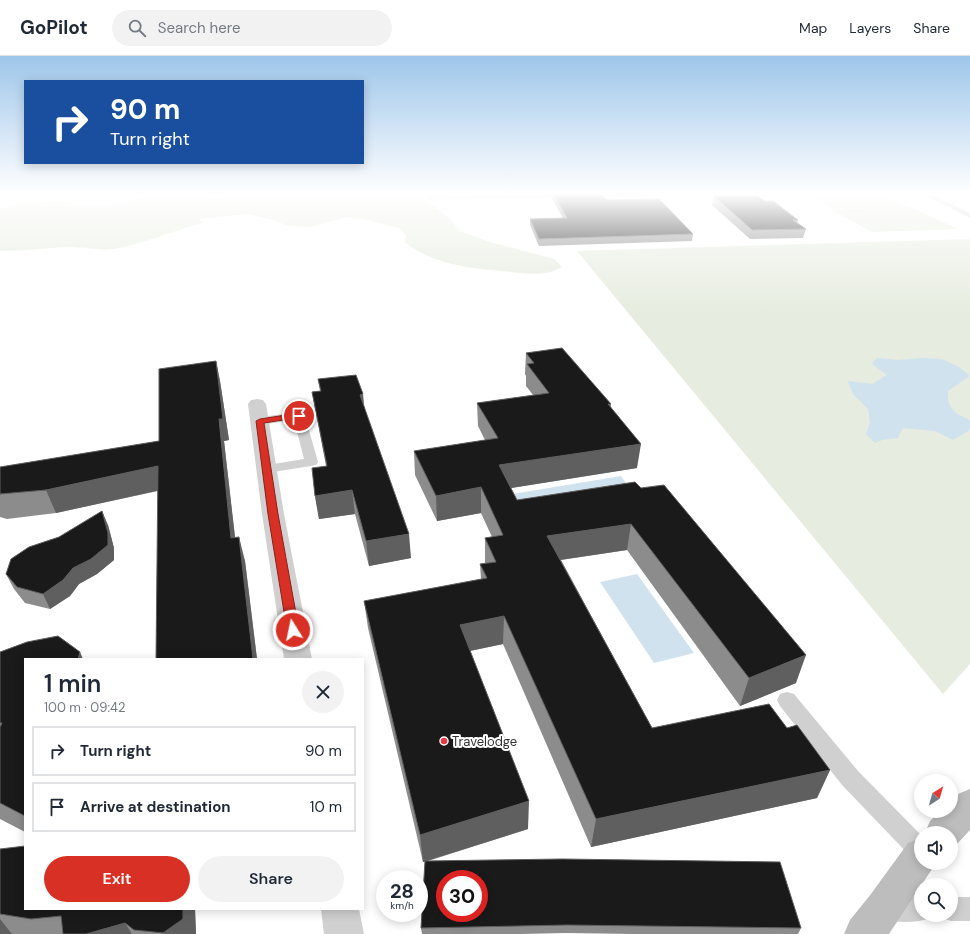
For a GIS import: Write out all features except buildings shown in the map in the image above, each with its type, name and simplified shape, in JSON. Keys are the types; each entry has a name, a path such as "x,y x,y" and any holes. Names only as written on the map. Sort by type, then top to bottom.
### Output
{"street":[{"path":"259,412 298,658"},
{"path":"950,826 970,805"},
{"path":"874,921 914,866"},
{"path":"340,910 344,934"}],"lane":[{"path":"259,412 299,416 311,462 267,469"},
{"path":"787,700 850,778 914,844"},
{"path":"958,908 970,908"},
{"path":"874,921 914,911"}],"shaded area":[{"path":"0,233 170,233 140,243 113,249 67,247 0,251"},
{"path":"404,233 465,233 490,242 554,259 562,267 549,272 534,274 489,270 451,264 426,255 415,249 405,242 406,235"},
{"path":"970,239 970,664 943,694 577,251"}],"water":[{"path":"877,358 898,360 922,358 942,359 959,367 970,376 948,391 948,397 950,406 953,410 970,420 970,430 953,440 935,431 903,428 898,438 882,440 875,443 866,434 870,423 868,409 853,394 848,381 872,384 887,375 872,364"},
{"path":"621,476 629,487 514,508 506,495"},
{"path":"637,574 694,653 654,663 600,582"}],"place":[{"name":"Travelodge","path":"444,741"}],"route":[{"path":"293,630 273,514 260,421 299,416"}]}
